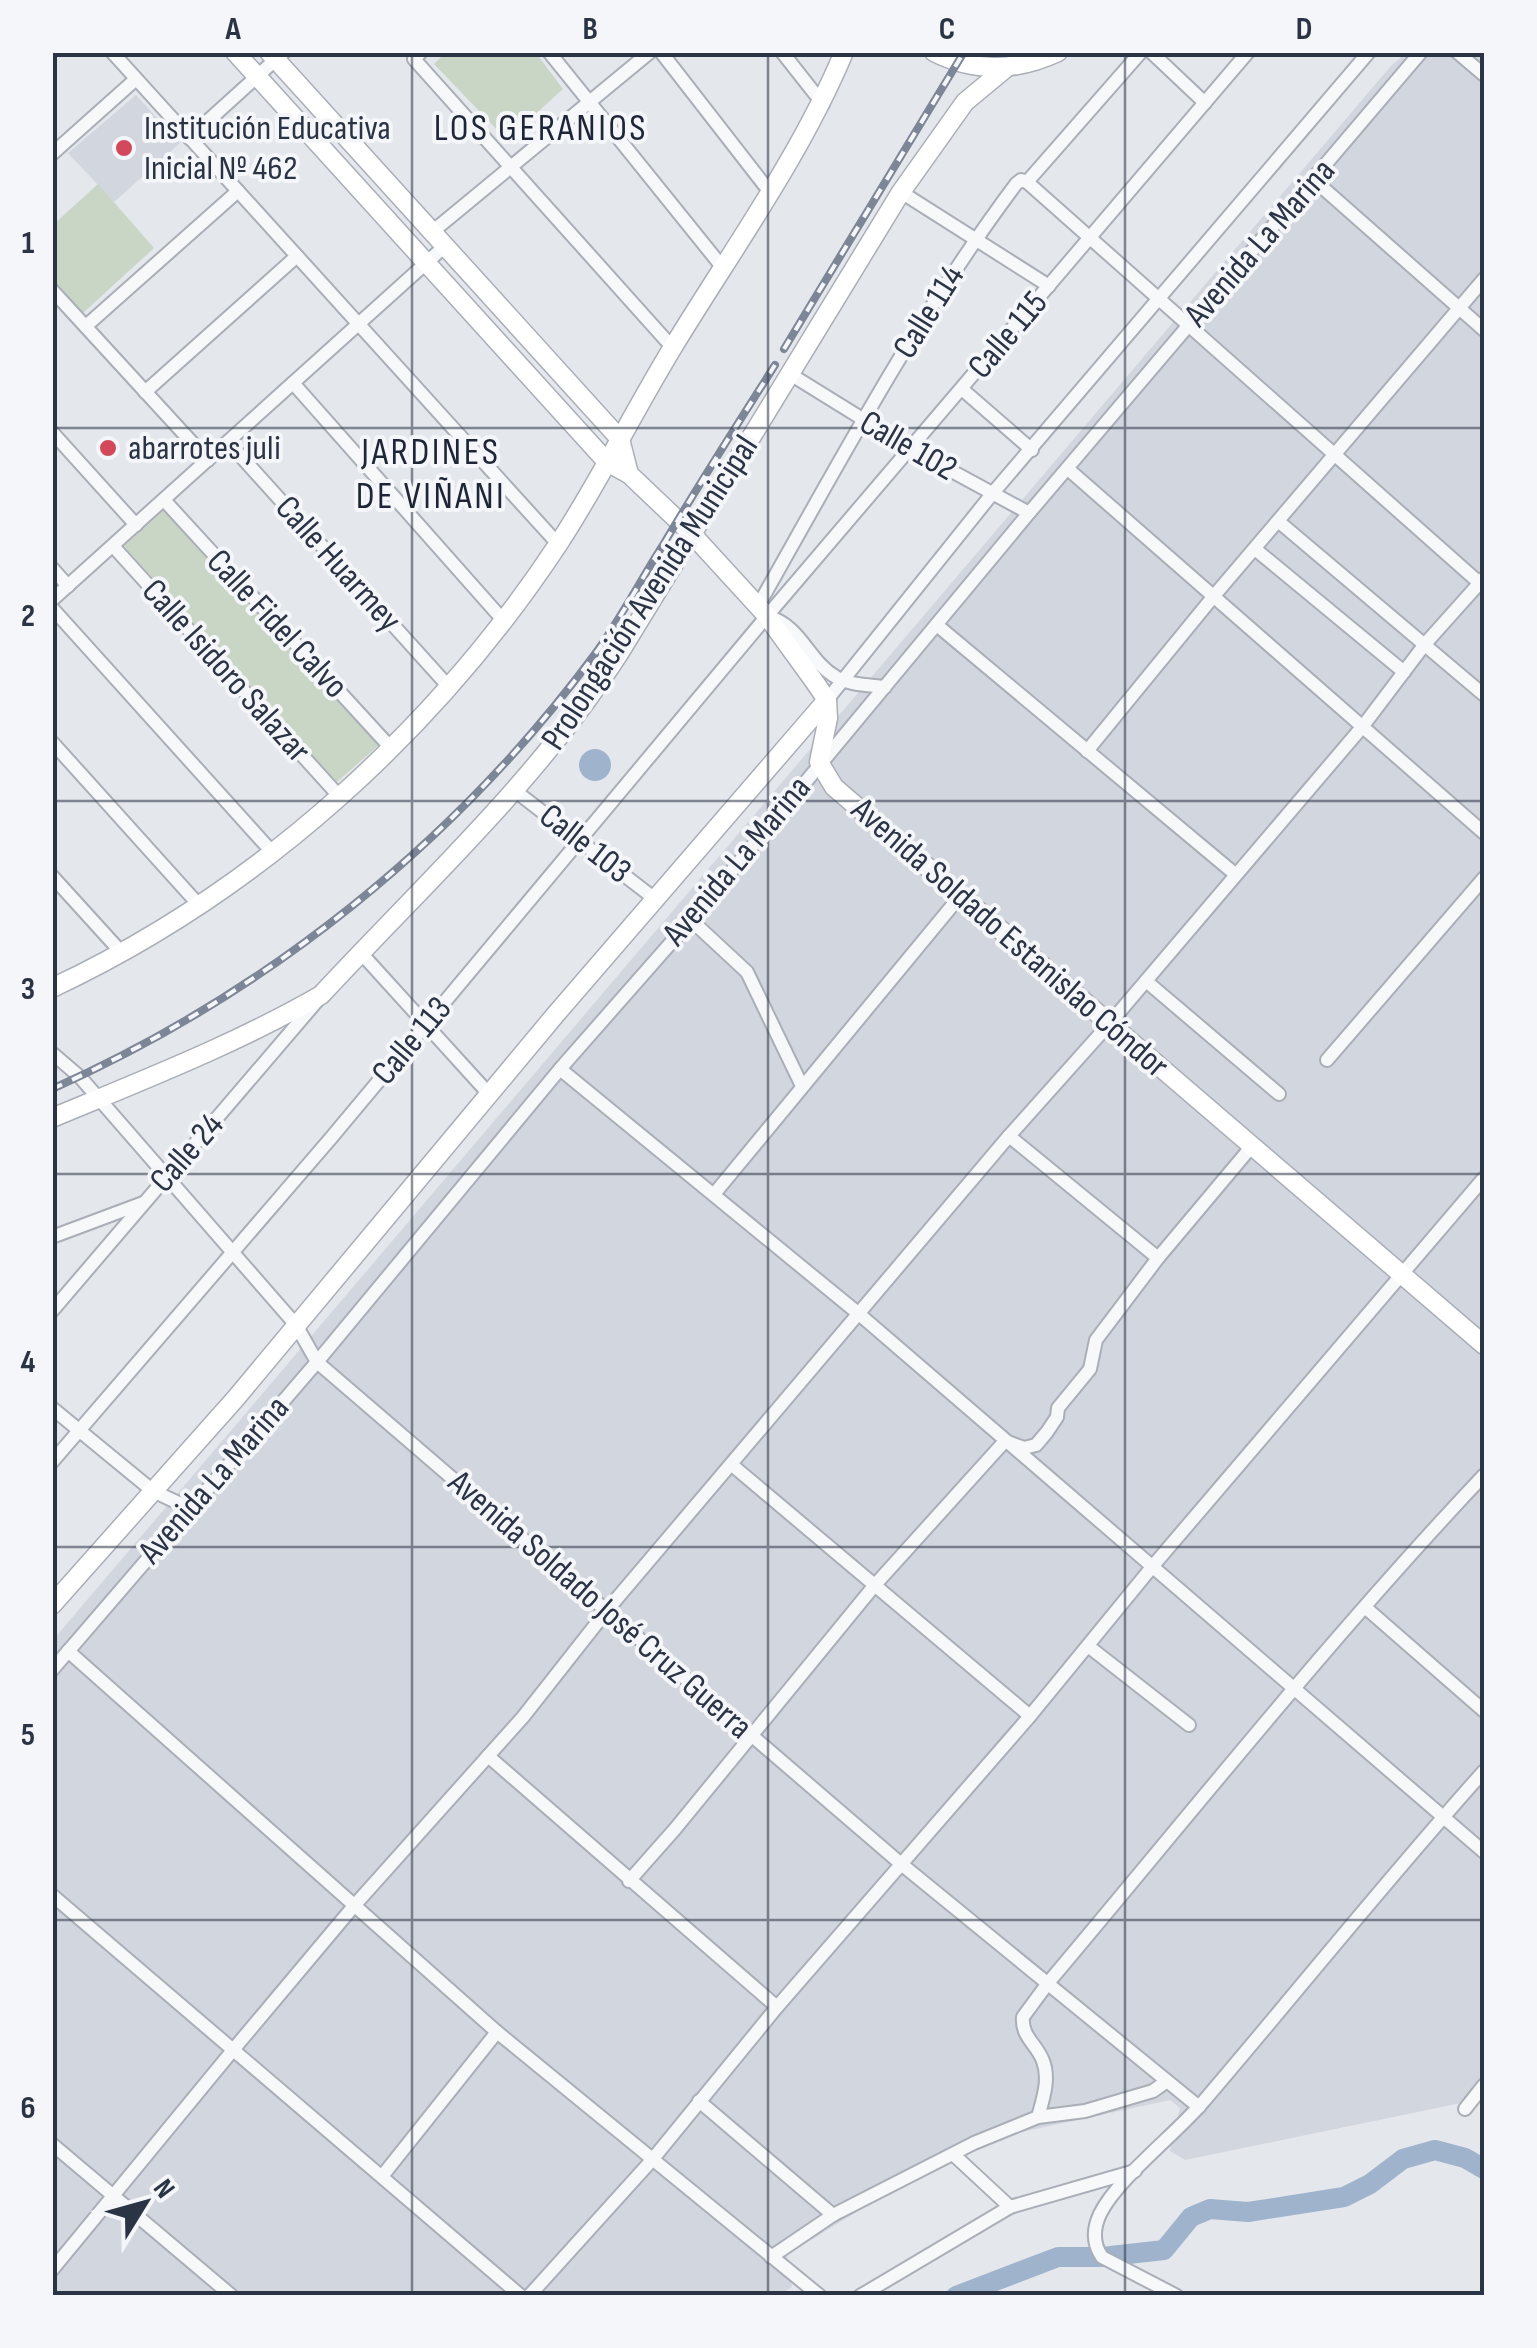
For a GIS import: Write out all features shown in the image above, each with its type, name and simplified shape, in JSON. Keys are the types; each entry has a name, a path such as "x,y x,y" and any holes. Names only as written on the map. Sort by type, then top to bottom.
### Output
{"street":[{"path":"112,52 558,544"},
{"path":"235,52 607,462 629,474 691,533 762,611 827,700 828,718 820,762"},
{"path":"549,52 722,268"},
{"path":"52,600 426,263 438,239 510,168 650,52"},
{"path":"661,52 769,191"},
{"path":"782,52 823,104"},
{"path":"52,988 121,952 272,852 391,748 448,687 504,620 558,544 672,348 823,104 844,52"},
{"name":"Prolongación Avenida Municipal","path":"934,52 967,65 1006,68 1059,53"},
{"name":"Calle 114","path":"762,611 862,420 975,238 1016,184 1021,180 1027,182 1141,52"},
{"path":"1150,52 1205,103"},
{"name":"Calle 115","path":"762,611 963,390 1248,52"},
{"name":"Avenida La Marina","path":"52,1605 236,1398 489,1094 827,700 992,494 1369,52"},
{"name":"Avenida La Marina","path":"52,1670 317,1362 560,1069 691,920 1029,513 1422,52"},
{"path":"1457,52 1484,76"},
{"path":"190,138 277,55 620,439 629,474"},
{"path":"417,56 510,168 672,348"},
{"name":"Prolongación Avenida Municipal","path":"52,1118 280,1019 321,995 514,790 585,706 901,192 965,102 1006,68"},
{"path":"52,154 136,80"},
{"path":"1314,180 1484,330"},
{"path":"52,2270 233,2050 488,1756 1009,1136 1364,726 1425,644 1483,583 1027,182"},
{"path":"86,326 238,191"},
{"path":"901,192 1050,286"},
{"path":"146,392 296,256"},
{"path":"1087,751 1484,280"},
{"path":"52,290 208,460"},
{"name":"Calle 102","path":"790,374 911,449 1029,513"},
{"path":"293,383 504,620"},
{"name":"Calle 102","path":"963,390 1032,450"},
{"path":"52,432 136,524"},
{"name":"Calle Huarmey","path":"228,442 448,687"},
{"path":"1068,469 1484,833"},
{"name":"Calle Fidel Calvo","path":"164,500 391,748"},
{"path":"1278,521 1484,695"},
{"name":"Calle Isidoro Salazar","path":"113,546 339,796"},
{"path":"1255,550 1404,672"},
{"path":"52,568 68,586"},
{"path":"52,608 272,852"},
{"path":"762,611 791,628 840,681 884,687"},
{"name":"Calle 113","path":"52,1462 582,841 762,611"},
{"path":"938,626 1235,874"},
{"path":"52,742 198,904"},
{"name":"Avenida Soldado Estanislao Cóndor","path":"820,762 834,787 1484,1345"},
{"name":"Calle 103","path":"514,790 655,899"},
{"path":"52,876 121,952"},
{"path":"1328,1060 1484,878"},
{"path":"714,1193 961,895"},
{"path":"691,920 747,972 802,1086"},
{"path":"361,952 489,1094"},
{"path":"1146,980 1279,1094"},
{"name":"Calle 24","path":"52,1311 321,995"},
{"name":"Avenida Soldado José Cruz Guerra","path":"52,1053 99,1098 296,1324 317,1362 900,1862 1199,2107"},
{"path":"560,1069 859,1314 1484,1852"},
{"path":"1009,1136 1158,1258"},
{"path":"1005,1441 1024,1448 1036,1445 1047,1432 1058,1408 1090,1370 1096,1340 1158,1258 1252,1146"},
{"path":"52,1895 525,2296 652,2160 900,1862 1030,1716 1484,1178"},
{"path":"52,1237 145,1202"},
{"path":"52,1408 153,1491 189,1508"},
{"path":"629,1881 874,1586 1005,1441"},
{"path":"732,1464 1030,1716"},
{"path":"1038,2117 1047,2074 1042,2057 1022,2025 1023,2017 1296,1689 1484,1475"},
{"path":"1366,1608 1484,1712"},
{"path":"1088,1646 1189,1725"},
{"path":"68,1652 497,2032 820,2296"},
{"path":"488,1756 778,2007"},
{"path":"1177,2296 1102,2257 1094,2234 1100,2212 1199,2107 1484,1771"},
{"path":"382,2174 497,2032"},
{"path":"771,2257 834,2215 954,2154 1038,2117 1085,2111 1153,2091 1166,2081"},
{"path":"1465,2109 1484,2085"},
{"path":"699,2100 834,2215"},
{"path":"52,2144 232,2296"},
{"path":"954,2154 1010,2207"},
{"path":"860,2296 1010,2207 1135,2171"}],"shaded area":[{"path":"1406,53 1484,53 1484,2075 1461,2103 1185,2160 1170,2151 1180,2108 1170,2100 1003,2136 885,2194 787,2255 792,2287 779,2295 53,2296 53,1640 1390,67"},
{"name":"Institución Educativa Inicial Nº 462","path":"136,95 180,143 114,202 68,153"}],"green space":[{"path":"446,52 536,53 563,89 507,140 434,64"},
{"path":"98,184 154,248 83,313 53,279 53,225"},
{"path":"165,509 380,744 337,782 124,546"}],"water":[{"path":"595,749 606,754 611,765 606,776 595,781 584,776 579,765 584,754"}],"waterway":[{"path":"956,2296 1058,2257 1164,2250 1191,2217 1210,2209 1248,2212 1344,2197 1370,2184 1403,2159 1435,2150 1465,2158 1484,2169"}],"railway":[{"path":"784,349 964,52"},
{"path":"52,1089 208,1007 281,959 352,906 481,788 540,723 604,641 775,365"}],"place":[{"name":"Institución Educativa Inicial Nº 462","path":"124,148"},
{"name":"abarrotes juli","path":"108,448"}],"district":[{"name":"LOS GERANIOS","path":"541,128"},
{"name":"JARDINES DE VIÑANI","path":"431,474"}]}
